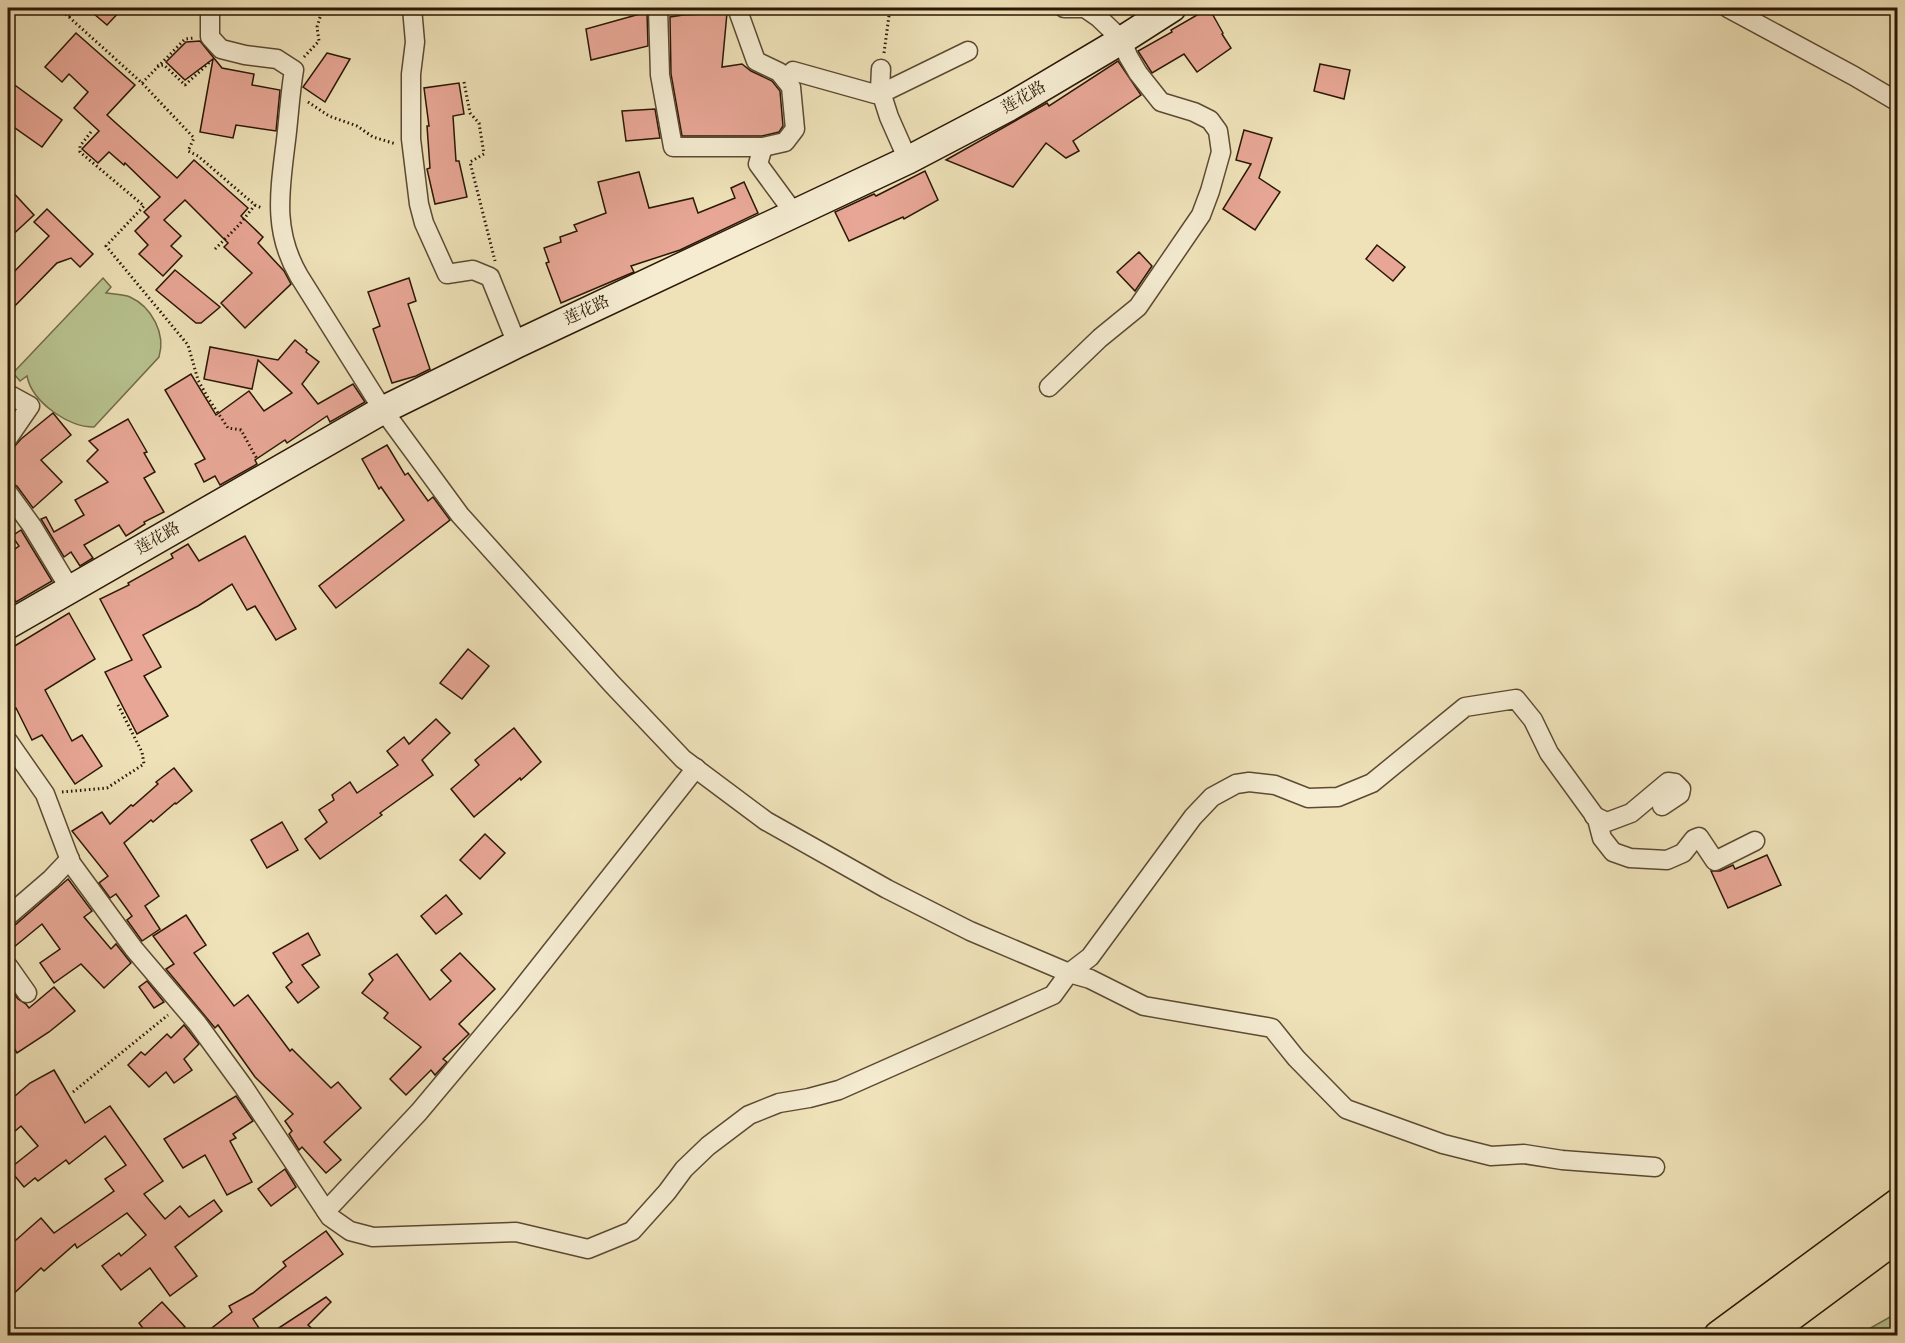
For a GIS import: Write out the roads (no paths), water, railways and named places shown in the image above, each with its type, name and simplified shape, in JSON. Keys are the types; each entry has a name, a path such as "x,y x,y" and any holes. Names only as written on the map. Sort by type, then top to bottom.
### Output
{"main road":[{"name":"莲花路","path":"8,625 383,410 908,160 1009,107 1172,8"},
{"path":"1719,1335 1898,1204"},
{"path":"1763,1335 1898,1236"}],"street":[{"path":"210,8 216,43 245,55 277,59 294,70 289,97 279,208 283,241 291,262 383,410 460,515 611,683 683,759 766,821 887,889 970,931 1069,974 1090,979 1144,1006 1272,1028 1296,1058 1346,1109 1443,1144 1491,1156 1524,1154 1562,1160 1655,1167"},
{"path":"412,8 415,42 411,74 411,139 419,204 424,223 447,274 473,270 490,277 518,344"},
{"path":"658,8 660,75 673,147 763,147 785,142 795,129 791,87 779,72 756,61 737,8"},
{"path":"1049,387 1100,338 1138,307 1201,215 1221,152 1218,131 1210,120 1194,112 1161,102 1138,73 1122,40 1098,17 1084,8 1064,8"},
{"path":"1728,8 1898,102"},
{"path":"793,71 875,94 882,93 968,51"},
{"path":"881,69 882,93 889,117 908,160"},
{"path":"763,147 758,164 794,213"},
{"path":"8,394 30,406 8,438"},
{"path":"8,493 33,526 70,589"},
{"path":"8,741 45,794 70,859 134,949 197,1023 243,1086 330,1217 351,1231 373,1237 516,1232 588,1249 632,1231 668,1192 684,1169 708,1146 749,1115 779,1102 809,1098 839,1090 1053,994 1069,974 1090,957 1193,817 1212,797 1236,784 1249,782 1275,785 1308,798 1338,797 1372,783 1465,707 1516,699 1533,720 1548,753 1594,816 1602,838 1613,852 1630,858 1667,860 1683,853 1694,839 1699,837 1715,861 1755,841"},
{"path":"326,1211 419,1112 512,1001 696,768"},
{"path":"1594,816 1607,822 1631,813 1668,782 1675,783 1681,789 1680,794 1662,806"},
{"path":"8,916 51,879 70,859"},
{"path":"8,966 27,993"}]}
